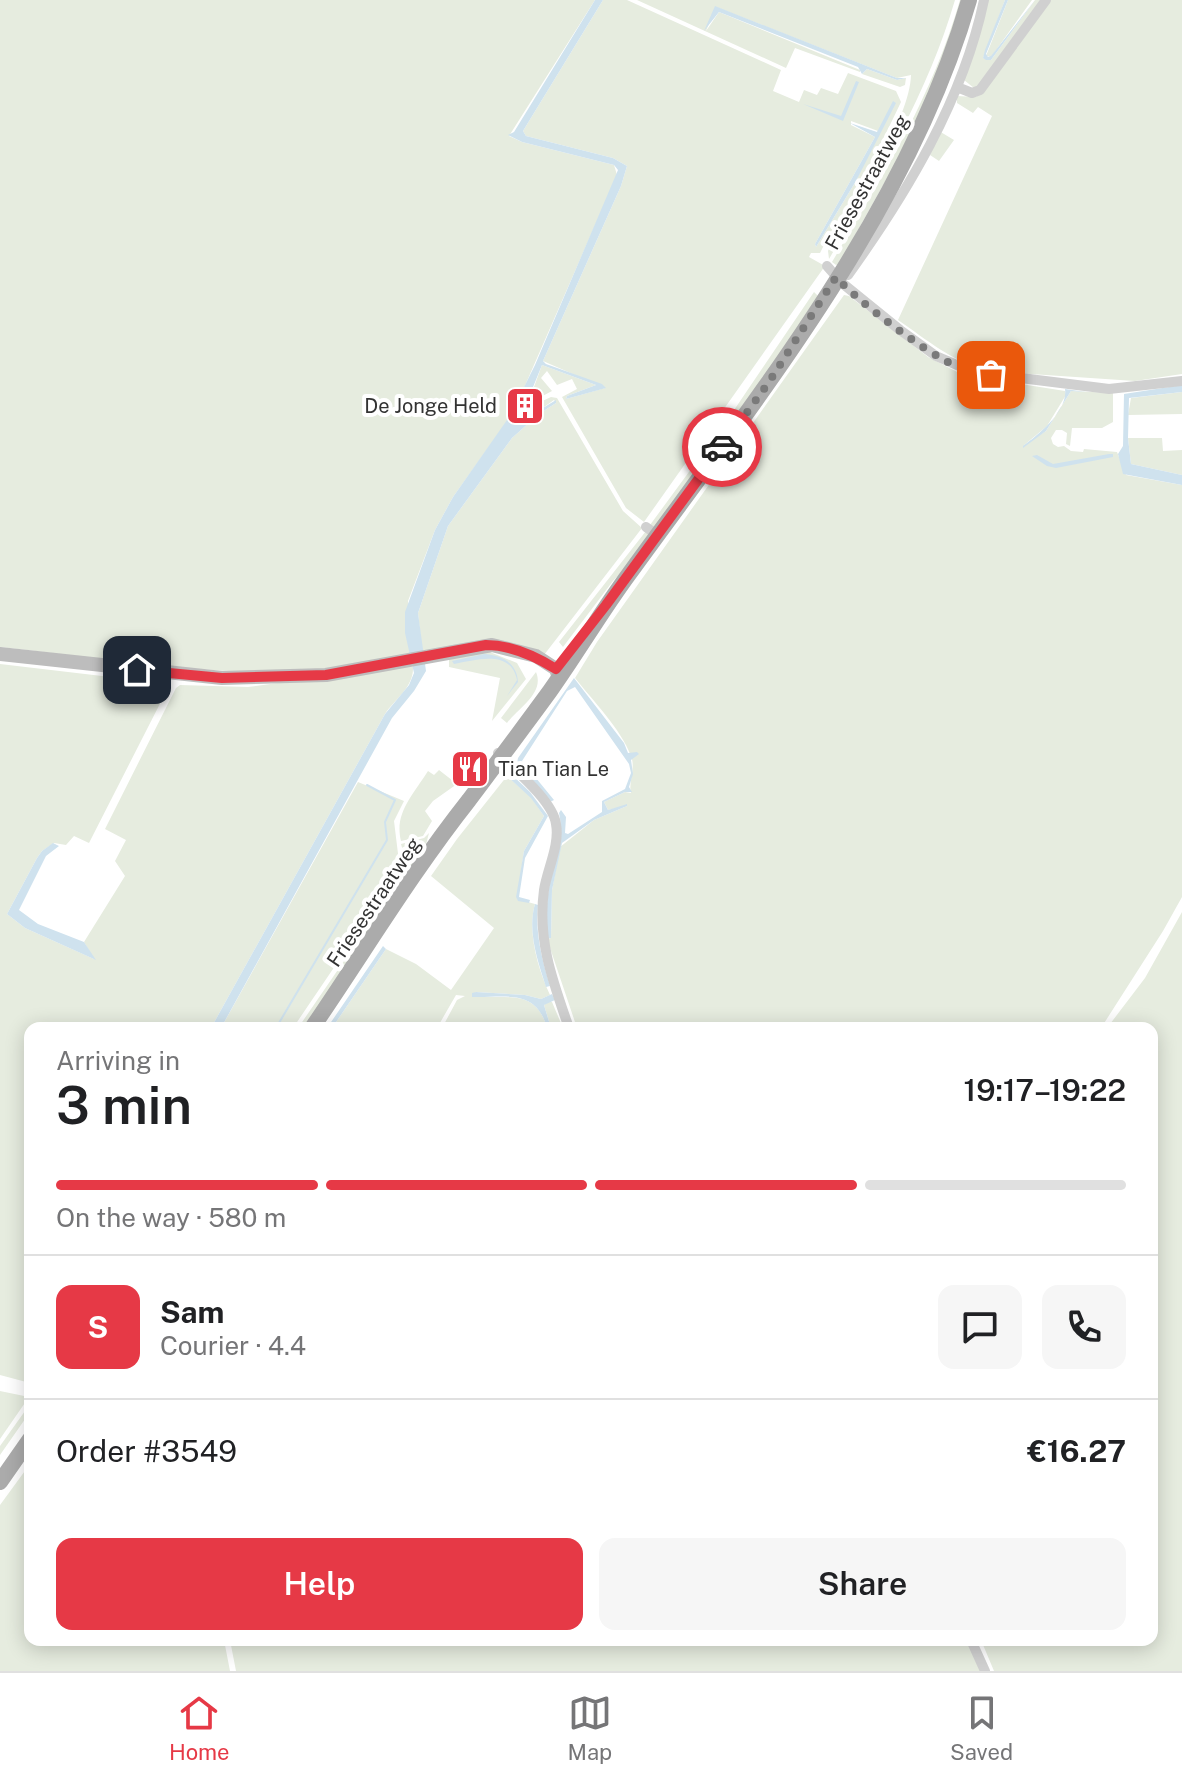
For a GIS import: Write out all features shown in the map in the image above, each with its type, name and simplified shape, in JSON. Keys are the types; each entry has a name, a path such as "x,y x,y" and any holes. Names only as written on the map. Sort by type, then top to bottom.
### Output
{"main road":[{"name":"Friesestraatweg","path":"316,1022 499,754 606,605 651,531 769,382 924,122 948,64 969,0"},
{"path":"0,654 222,678 326,675 486,645 536,656 555,674"},
{"path":"0,1482 24,1448"}],"street":[{"name":"Friesestraatweg","path":"835,275 872,241 916,167 957,87 984,0"},
{"path":"957,87 972,93 980,90 1046,0"},
{"path":"835,275 936,356 973,372 1109,389 1182,381"},
{"path":"499,754 538,795 556,824 544,889 541,930 548,965 567,1022"},
{"path":"974,1646 985,1671"}],"shaded area":[{"path":"0,0 595,0 509,136 614,165 617,175 513,413 453,497 435,530 408,601 410,654 350,667 262,672 175,667 0,647"},
{"path":"603,0 627,0 781,70 773,91 799,102 804,90 817,95 821,88 838,94 848,73 896,91 901,102 868,171 820,253 811,253 809,257 825,266 644,522 626,508 562,397 577,389 572,379 557,385 547,371 541,378 552,391 535,400 531,395 542,365 596,385 566,399 605,388 543,361 621,186 627,166 613,158 526,136 523,131","holes":["851,121 878,131 856,181 816,247 875,137 851,125"]},
{"path":"637,0 955,0 916,101 829,259 831,243 891,137 908,93 911,75 897,78 716,7 706,31 719,12 860,72 795,48 786,68"},
{"path":"960,0 964,0 923,114 836,265 832,262 888,167 921,103 949,36"},
{"path":"988,0 1005,0 983,58 991,60 1035,0 1042,0 980,86 974,88 964,80"},
{"path":"1008,0 1032,0 991,57 986,56"},
{"path":"1050,0 1182,0 1182,374 1135,381 988,371 952,356 898,320 992,116 978,107 973,113 957,103 957,96 976,97"},
{"path":"867,69 897,80 906,78 905,85 900,87 862,74"},
{"path":"939,131 954,140 939,161 930,155"},
{"path":"814,292 818,296 785,349 655,528 650,525 730,416"},
{"path":"844,295 928,357 963,375 1065,391 1066,395 1047,426 1023,446 1046,431 1071,391 1113,393 1113,422 1102,428 1072,428 1070,446 1066,444 1067,433 1062,430 1056,430 1051,438 1053,444 1071,451 1117,452 1126,475 1182,485 1182,897 1105,1022 575,1022 547,939 551,938 552,890 560,847 594,820 627,806 608,810 604,802 625,792 631,793 633,765 621,736 575,678 597,642"},
{"path":"1182,392 1182,414 1128,415 1131,398"},
{"path":"551,397 557,398 623,511 642,528 544,655 508,643 422,651 418,613 448,526 512,438 556,403 554,400 537,412 536,404"},
{"path":"1128,438 1162,438 1163,451 1182,450 1182,475 1131,464"},
{"path":"646,531 649,535 635,558 613,581 563,647 559,642"},
{"path":"485,650 517,663 526,679 492,721 500,678 449,667 449,657"},
{"path":"0,664 170,684 89,843 74,836 66,845 54,843 42,851 7,914 25,928 94,959 84,942 125,876 115,861 126,840 105,829 176,688 180,685 248,687 409,665 413,667 407,687 385,714 214,1022 24,1022 24,1381 0,1375"},
{"path":"536,672 538,680 534,693 507,723 501,718"},
{"path":"439,770 457,784 433,801 425,811 432,821 423,836 401,841 400,822 406,804 428,771 434,775"},
{"path":"507,776 531,797 544,816 524,851 517,899 535,904 532,926 535,950 550,995 541,999 476,992 472,996 527,1001 535,1006 545,1022 445,1022 457,1000 465,996 456,995 440,1022 336,1022 386,949 416,964 451,990 494,928 431,876"},
{"path":"358,782 404,801 394,821 400,870 297,1022 224,1022"},
{"path":"429,833 422,860 312,1022 302,1022 403,875 406,863 401,844 424,838"},
{"path":"1182,912 1182,1671 994,1671 984,1646 1158,1646 1158,1022 1112,1022 1145,978"},
{"path":"552,1002 560,1022 549,1022 544,1005"},
{"path":"0,1391 24,1396 24,1404 0,1439"},
{"path":"24,1412 24,1421 0,1455 0,1446"},
{"path":"24,1472 24,1646 225,1646 230,1671 0,1671 0,1505"},
{"path":"231,1646 970,1646 981,1671 236,1671"}],"water":[{"path":"595,0 603,0 523,131 526,136 613,158 627,166 621,186 543,361 606,388 566,399 596,385 542,365 529,397 521,393 618,170 614,165 522,142 508,135 514,132"},
{"path":"1005,0 1008,0 986,54 988,57 1035,0 991,60 986,60 983,58 985,50"},
{"path":"715,6 897,78 906,78 897,80 867,69 862,74 858,67 719,12 704,31"},
{"path":"856,81 859,82 843,121 803,104 841,116"},
{"path":"893,101 896,103 856,181 816,247 875,137 850,123 877,132"},
{"path":"1182,385 1182,392 1129,398 1128,438 1131,464 1182,475 1182,485 1123,474 1118,454 1123,446 1124,394"},
{"path":"1065,389 1086,392 1071,391 1062,405"},
{"path":"556,400 512,438 448,526 418,613 426,671 392,718 224,1022 214,1022 385,714 409,685 414,673 405,633 405,612 435,530 453,497 512,413 528,417"},
{"path":"1056,416 1046,431 1023,448 1023,446"},
{"path":"1109,454 1113,457 1056,468 1032,456 1037,455 1053,464"},
{"path":"484,654 502,658 515,670 518,682 507,696 517,680 508,664 492,659 454,664 452,661"},
{"path":"574,678 624,743 628,753 639,754 631,760 633,774 629,787 632,792 604,802 608,810 627,806 594,820 562,843 552,890 551,938 547,939 547,901 560,841 559,813 561,810 566,817 565,833 568,834 602,812 602,801 625,789 631,773 629,764 575,687 567,691 522,761 554,800 550,802 517,763"},
{"path":"510,773 530,792 548,816 525,858 519,897 530,900 529,903 518,901 516,897 524,851 544,816 531,798 507,776"},
{"path":"53,843 59,846 46,856 19,910 38,924 84,942 96,960 25,928 7,914 37,858"},
{"path":"535,904 538,905 537,926 550,986 546,987 533,936"},
{"path":"383,946 386,949 336,1022 331,1022"},
{"path":"472,993 525,995 541,999 552,994 555,1000 544,1005 549,1022 545,1022 535,1006 527,1001 508,997 472,997"}],"waterway":[{"path":"280,1022 387,840 385,822 395,800 367,785"}],"way so far":[{"path":"722,447 769,382 836,277 936,356 954,366 991,375"}],"place":[{"name":"De Jonge Held","path":"525,406"},
{"name":"Tian Tian Le","path":"470,769"}],"route":[{"path":"137,670 222,678 326,675 486,645 536,656 556,669 722,447"}]}
